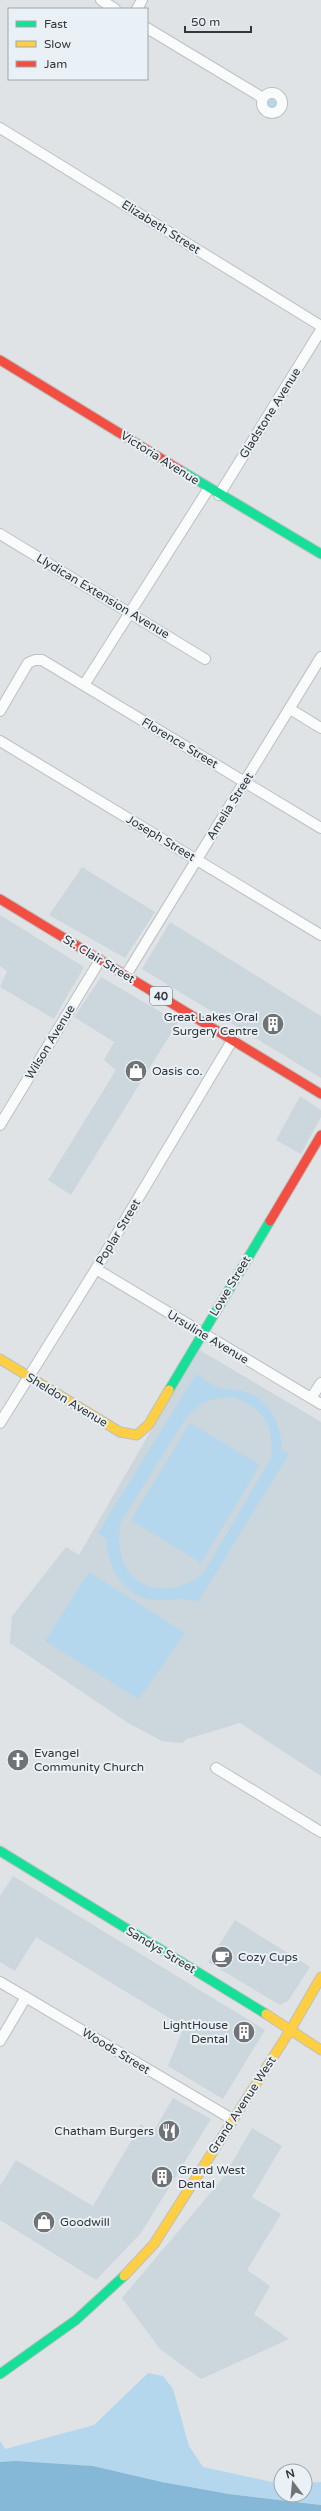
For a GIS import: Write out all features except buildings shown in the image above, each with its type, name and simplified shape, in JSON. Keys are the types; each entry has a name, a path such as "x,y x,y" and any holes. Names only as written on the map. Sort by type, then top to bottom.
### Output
{"street":[{"path":"100,0 113,8"},
{"path":"148,29 263,98"},
{"name":"Elizabeth Street","path":"0,128 321,326"},
{"name":"Gladstone Avenue","path":"220,495 321,330"},
{"name":"Victoria Avenue","path":"0,360 220,495 321,554"},
{"path":"84,685 209,488"},
{"name":"Llydican Extension Avenue","path":"0,534 205,659"},
{"name":"Amelia Street","path":"126,975 321,657"},
{"name":"Florence Street","path":"0,711 28,664 38,660 84,685 321,828"},
{"path":"290,709 321,728"},
{"name":"Joseph Street","path":"0,741 321,935"},
{"name":"St. Clair Street","path":"0,899 321,1094"},
{"name":"Wilson Avenue","path":"0,1125 100,960"},
{"name":"Poplar Street","path":"0,1423 96,1269 233,1040"},
{"name":"Lowe Street","path":"137,1435 149,1424 321,1135"},
{"name":"Ursuline Avenue","path":"96,1269 202,1334 321,1404"},
{"name":"Sheldon Avenue","path":"0,1359 120,1432 137,1435"},
{"path":"311,1398 321,1383"},
{"path":"216,1768 321,1832"},
{"name":"Sandys Street","path":"0,1851 291,2029 321,2050"},
{"name":"Grand Avenue West","path":"0,2374 76,2320 108,2292 154,2244 232,2119 291,2029 321,1977"},
{"name":"Woods Street","path":"0,1982 232,2119"},
{"path":"0,2041 26,1997"}],"shaded area":[{"path":"269,98 273,98 275,99 275,107 269,108 266,105 266,101"},
{"path":"82,867 155,912 125,958 49,915"},
{"path":"0,915 84,967 54,1019 0,987 7,971 0,966"},
{"path":"170,922 321,1016 321,1078 142,969"},
{"path":"101,977 178,1022 71,1195 48,1180 116,1070 104,1060 114,1042 74,1017"},
{"path":"300,1096 321,1110 321,1117 301,1154 276,1140"},
{"path":"198,1349 321,1422 321,1776 240,1723 187,1739 182,1743 162,1741 128,1723 10,1643 12,1616 66,1547 79,1555"},
{"path":"196,1374 217,1387 242,1391 254,1396 268,1407 277,1423 282,1450 289,1454 198,1602 188,1599 157,1600 145,1598 126,1588 114,1570 110,1560 106,1538 98,1533","holes":["234,1397 245,1402 260,1413 269,1428 272,1446 271,1458 203,1574 185,1584 169,1588 153,1588 140,1582 129,1572 122,1559 119,1542 121,1522 184,1421 195,1409 206,1402 218,1398"]},
{"path":"190,1423 260,1465 201,1563 131,1520"},
{"path":"89,1572 185,1633 139,1699 45,1641"},
{"path":"13,1876 265,2030 223,2099 168,2066 184,2027 36,1937 15,1971 0,1962 0,1896"},
{"path":"235,1920 310,1967 288,2001 280,2005 208,1962"},
{"path":"173,2098 211,2119 141,2233 96,2280 0,2220 0,2186 16,2160 93,2206 141,2124 152,2134"},
{"path":"252,2128 282,2146 252,2197 281,2214 247,2270 270,2286 254,2314 289,2339 201,2379 160,2349 122,2298 223,2178"},
{"path":"148,2373 163,2376 173,2389 189,2446 203,2467 273,2482 273,2499 229,2494 162,2482 93,2466 0,2462 0,2441 5,2449 94,2425"},
{"path":"16,2461 93,2466 162,2482 229,2494 273,2499 273,2503 304,2503 321,2505 321,2511 0,2511 0,2462"},
{"path":"313,2482 321,2482 321,2505 304,2503 313,2503"}],"traffic: fast":[{"path":"180,470 321,554"},
{"path":"169,1390 270,1221"},
{"path":"0,1851 266,2014"},
{"path":"0,2374 76,2320 124,2276"}],"traffic: slow":[{"path":"0,1359 120,1432 137,1435 149,1424 169,1390"},
{"path":"124,2276 154,2244 291,2029 321,1977"},
{"path":"266,2014 321,2050"}],"traffic: jam":[{"path":"0,360 180,470"},
{"path":"0,899 321,1094"},
{"path":"270,1221 321,1135"}],"place":[{"name":"Great Lakes Oral Surgery Centre","path":"273,1024"},
{"name":"Oasis co.","path":"136,1071"},
{"name":"Evangel Community Church","path":"18,1760"},
{"name":"Cozy Cups","path":"222,1957"},
{"name":"LightHouse Dental","path":"244,2032"},
{"name":"Chatham Burgers","path":"169,2131"},
{"name":"Grand West Dental","path":"162,2177"},
{"name":"Goodwill","path":"44,2222"}]}
